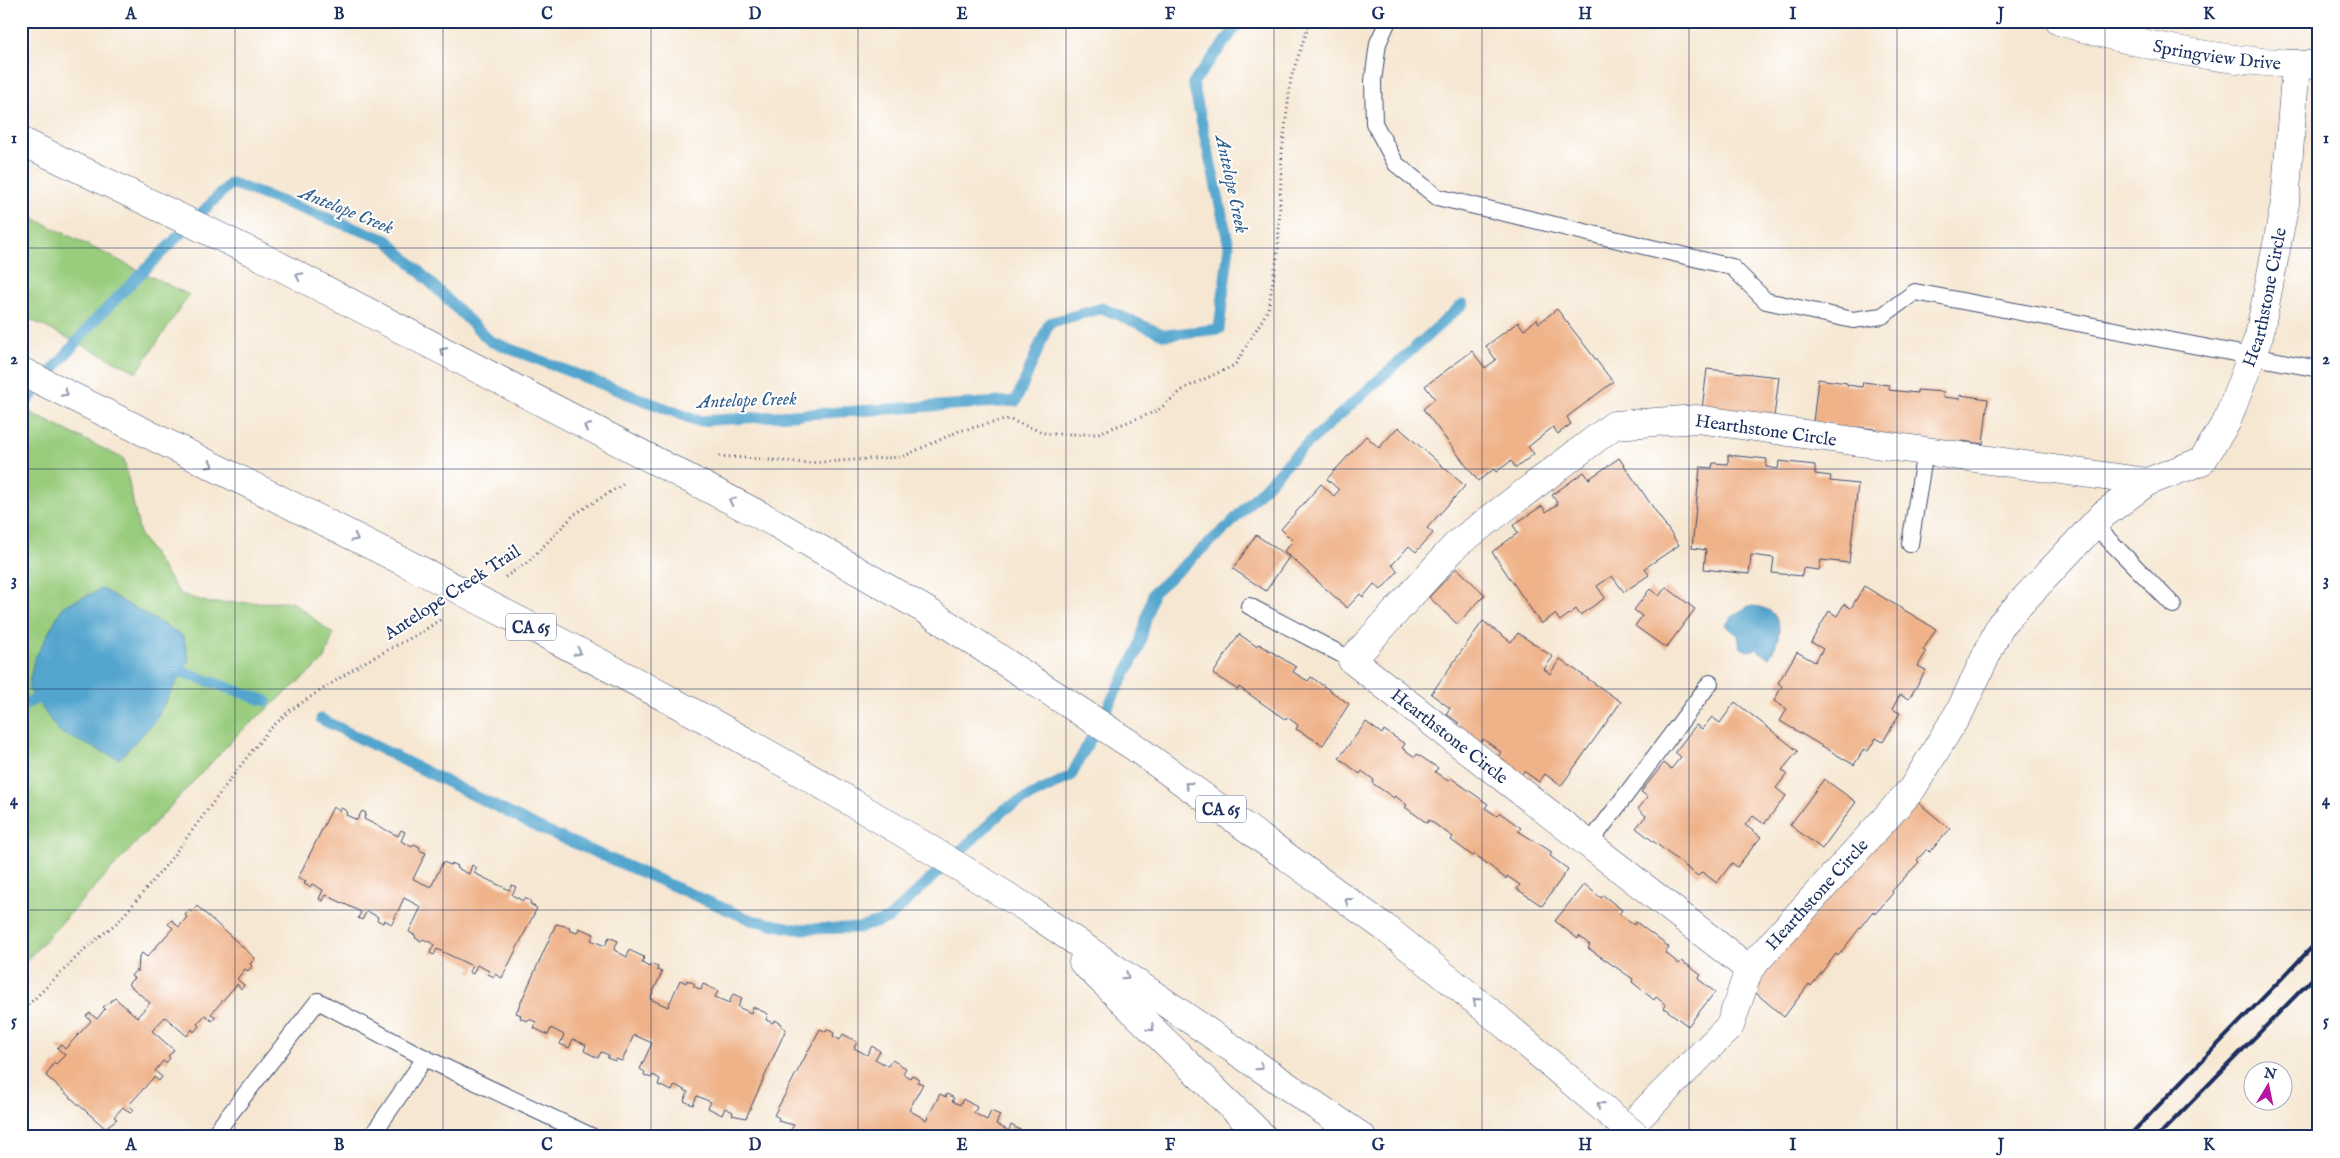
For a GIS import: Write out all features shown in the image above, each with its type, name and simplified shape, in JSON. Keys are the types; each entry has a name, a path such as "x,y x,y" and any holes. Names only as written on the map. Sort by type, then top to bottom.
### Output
{"main road":[{"name":"Springview Drive","path":"2059,21 2161,49 2225,59 2308,64"},
{"name":"Hearthstone Circle","path":"2147,482 1925,452 1697,418 1614,425 1457,544 1352,660 1750,969 1912,789 1961,709 2001,624 2104,514 2147,482 2202,461 2226,421 2259,336 2285,203 2308,64"},
{"name":"CA 65","path":"21,141 262,257 776,523 927,611 1133,746 1384,927 1497,1018 1637,1137"},
{"name":"CA 65","path":"21,371 514,618 683,706 825,785 1028,909"},
{"path":"1028,909 1263,1137"},
{"path":"1028,909 1362,1137"},
{"path":"1619,1137 1730,1026 1750,969"}],"lane":[{"path":"1388,21 1378,43 1373,81 1374,123 1396,164 1437,197 1732,267 1766,302 1853,320 1882,316 1915,292 2319,369"},
{"path":"1910,544 1925,452"},
{"path":"2094,525 2173,605"},
{"path":"1249,606 1352,660"},
{"path":"1589,844 1710,683"},
{"path":"212,1137 318,1001 425,1058 593,1137"},
{"path":"371,1137 425,1058"}],"path":[{"path":"714,456 806,463 902,457 959,431 1008,419 1047,434 1096,434 1157,411 1185,388 1235,365 1268,310 1278,251 1282,153 1291,78 1310,21"},
{"name":"Antelope Creek Trail","path":"498,582 529,561 575,514 626,482"},
{"name":"Antelope Creek Trail","path":"21,1012 88,947 119,921 167,864 248,756 282,718 363,663 420,633 451,612"}],"green space":[{"path":"21,212 189,295 137,372 21,315"},
{"path":"21,408 124,459 140,535 180,594 210,603 293,602 333,634 325,659 238,734 21,966"}],"water":[{"path":"102,589 183,636 189,660 154,722 119,759 59,732 28,688 34,660 63,606"},
{"path":"1749,606 1761,607 1769,611 1775,616 1778,623 1778,639 1769,658 1756,649 1747,651 1740,647 1738,635 1725,625 1735,614"}],"building":[{"path":"1557,309 1613,382 1567,417 1571,424 1558,434 1553,427 1528,447 1534,454 1516,468 1511,461 1496,472 1494,469 1478,481 1423,409 1435,399 1425,386 1472,351 1485,368 1496,360 1486,346 1518,322 1524,330 1537,319 1539,323"},
{"path":"1707,369 1779,377 1774,417 1702,409"},
{"path":"1818,379 1862,387 1863,382 1889,385 1889,390 1917,393 1917,390 1944,392 1943,397 1960,399 1960,395 1988,399 1983,444 1962,441 1962,447 1875,435 1875,429 1858,427 1858,431 1834,428 1834,424 1813,422"},
{"path":"1398,427 1465,486 1427,528 1433,533 1416,552 1409,546 1392,565 1398,571 1381,590 1374,584 1363,597 1360,594 1347,608 1284,551 1293,541 1281,529 1321,484 1334,496 1339,490 1327,479 1366,436 1379,448"},
{"path":"1728,455 1767,459 1766,467 1778,469 1779,461 1815,465 1815,474 1831,476 1830,481 1858,484 1849,563 1821,560 1819,570 1803,568 1802,576 1772,573 1774,558 1751,555 1749,574 1704,569 1706,550 1692,548 1700,467 1712,468 1713,463 1728,464"},
{"path":"1619,458 1679,545 1645,568 1649,575 1624,592 1612,576 1597,586 1605,598 1580,615 1576,609 1560,621 1555,614 1541,624 1492,552 1518,533 1513,525 1542,506 1546,512 1558,504 1552,495 1584,472 1589,479"},
{"path":"1256,535 1289,557 1266,591 1233,569"},
{"path":"1457,568 1485,595 1457,624 1429,597"},
{"path":"1864,586 1936,629 1923,650 1926,652 1918,666 1926,670 1909,699 1900,695 1892,709 1900,713 1883,742 1876,738 1868,751 1864,749 1854,765 1780,721 1787,709 1774,701 1782,686 1778,683 1797,652 1815,662 1823,649 1811,642 1829,611 1837,616 1844,604 1851,608"},
{"path":"1666,587 1695,609 1666,648 1635,626 1642,616 1634,610 1650,589 1659,596"},
{"path":"1483,621 1511,642 1518,633 1553,657 1544,669 1550,674 1560,659 1621,702 1561,786 1545,774 1539,782 1524,771 1519,778 1495,760 1501,752 1483,739 1478,746 1455,730 1459,723 1446,714 1450,708 1431,694"},
{"path":"1239,634 1256,646 1259,644 1296,667 1293,672 1308,681 1311,677 1349,704 1323,745 1296,729 1298,725 1287,717 1286,720 1239,687 1238,690 1213,674"},
{"path":"1735,702 1798,751 1782,770 1787,774 1776,788 1786,796 1764,824 1753,816 1745,825 1761,837 1737,867 1732,863 1717,883 1702,872 1698,876 1636,828 1646,816 1638,809 1648,797 1641,792 1664,763 1671,769 1681,757 1675,752 1696,725 1702,729 1712,717 1720,723"},
{"path":"1366,722 1382,734 1384,730 1405,744 1402,748 1415,757 1417,754 1438,768 1435,772 1448,781 1451,778 1488,804 1485,808 1497,816 1500,813 1521,828 1518,831 1552,852 1550,856 1568,869 1542,906 1517,889 1520,885 1507,876 1506,879 1475,854 1473,856 1451,840 1453,837 1429,820 1427,823 1405,807 1407,805 1395,796 1394,798 1372,783 1374,780 1362,771 1360,774 1339,758"},
{"path":"1824,779 1856,802 1822,849 1790,825"},
{"path":"1914,799 1950,829 1930,852 1927,849 1917,860 1919,862 1892,891 1893,893 1875,914 1873,911 1838,956 1836,954 1811,986 1809,984 1784,1017 1750,988"},
{"path":"333,807 340,811 341,808 347,811 346,815 357,820 362,811 366,813 364,819 398,836 401,830 405,832 401,841 412,847 414,844 420,847 419,850 426,853 413,879 431,887 443,862 451,865 452,863 469,874 472,865 477,868 474,873 509,890 512,885 516,887 512,895 523,901 524,898 531,901 530,904 537,908 502,978 495,974 494,977 488,974 489,971 477,965 473,974 469,972 472,966 437,949 434,955 430,953 434,944 423,939 421,941 409,932 421,907 404,898 392,924 384,920 383,923 377,920 378,917 367,911 362,920 358,918 361,912 326,895 323,901 319,899 323,890 312,884 310,887 304,884 306,881 298,878"},
{"path":"1584,884 1601,898 1603,895 1622,910 1619,914 1634,925 1636,922 1669,947 1665,952 1679,964 1682,961 1701,975 1698,979 1715,992 1688,1026 1664,1008 1666,1005 1656,997 1654,1000 1632,982 1633,979 1588,948 1590,945 1579,936 1578,939 1555,921"},
{"path":"197,906 255,958 250,964 252,966 248,971 245,969 237,979 244,985 241,989 237,984 211,1014 216,1017 212,1021 205,1015 197,1024 199,1026 194,1032 192,1029 187,1036 165,1017 152,1031 174,1050 168,1056 170,1058 166,1063 163,1061 155,1071 162,1077 159,1081 154,1077 129,1105 134,1110 130,1113 123,1107 114,1117 117,1119 105,1128 46,1076 54,1062 56,1064 65,1055 57,1048 61,1045 65,1049 91,1021 86,1016 90,1013 97,1019 105,1009 103,1007 115,998 137,1017 150,1003 128,984 134,978 131,976 136,970 138,972 139,957 142,953 147,957 173,928 168,924 172,920 179,927 187,917 185,915 189,910 192,912"},
{"path":"556,924 570,927 569,930 577,933 579,928 594,934 591,940 605,946 609,937 618,941 614,950 627,957 629,950 644,957 642,963 649,967 651,964 658,967 657,970 662,972 650,999 668,1007 680,980 686,983 687,980 701,990 703,984 718,991 715,997 729,1003 733,994 742,998 738,1007 751,1013 753,1007 768,1014 766,1020 773,1023 775,1020 782,1024 781,1026 786,1029 746,1118 732,1115 733,1112 725,1108 722,1115 708,1108 711,1102 697,1096 693,1105 684,1101 688,1092 675,1085 672,1091 658,1085 660,1079 653,1075 651,1078 644,1075 645,1072 640,1069 652,1043 634,1035 622,1061 616,1059 615,1061 607,1058 609,1055 601,1052 598,1058 584,1051 586,1045 573,1039 569,1048 560,1044 564,1035 551,1028 548,1035 534,1028 536,1022 520,1018 521,1015 516,1013"},
{"path":"820,1029 826,1032 827,1029 840,1040 843,1034 857,1042 854,1048 867,1055 872,1046 880,1051 875,1059 888,1066 892,1060 906,1068 903,1074 910,1078 912,1075 919,1079 917,1082 923,1084 909,1110 926,1120 940,1094 946,1097 947,1094 954,1098 952,1101 960,1105 963,1099 977,1107 974,1113 987,1120 991,1111 1000,1115 996,1124 1009,1131 1011,1125 1026,1133 1024,1137 814,1137 808,1133 806,1137 800,1137 790,1131 794,1125 778,1121 779,1118 774,1115"}],"waterway":[{"name":"Antelope Creek","path":"21,408 94,321 231,183 387,240 490,341 698,421 1016,401 1049,323 1102,308 1165,335 1219,329 1229,246 1193,83 1241,21"},
{"path":"321,719 537,827 751,920 796,929 859,928 888,919 1005,809 1071,776 1138,650 1153,593 1229,525 1295,455 1463,304"},
{"path":"169,675 183,672 266,701"},
{"path":"21,706 36,699 50,697"}],"railway":[{"path":"2128,1137 2319,940"},
{"path":"2157,1137 2319,972"}]}
